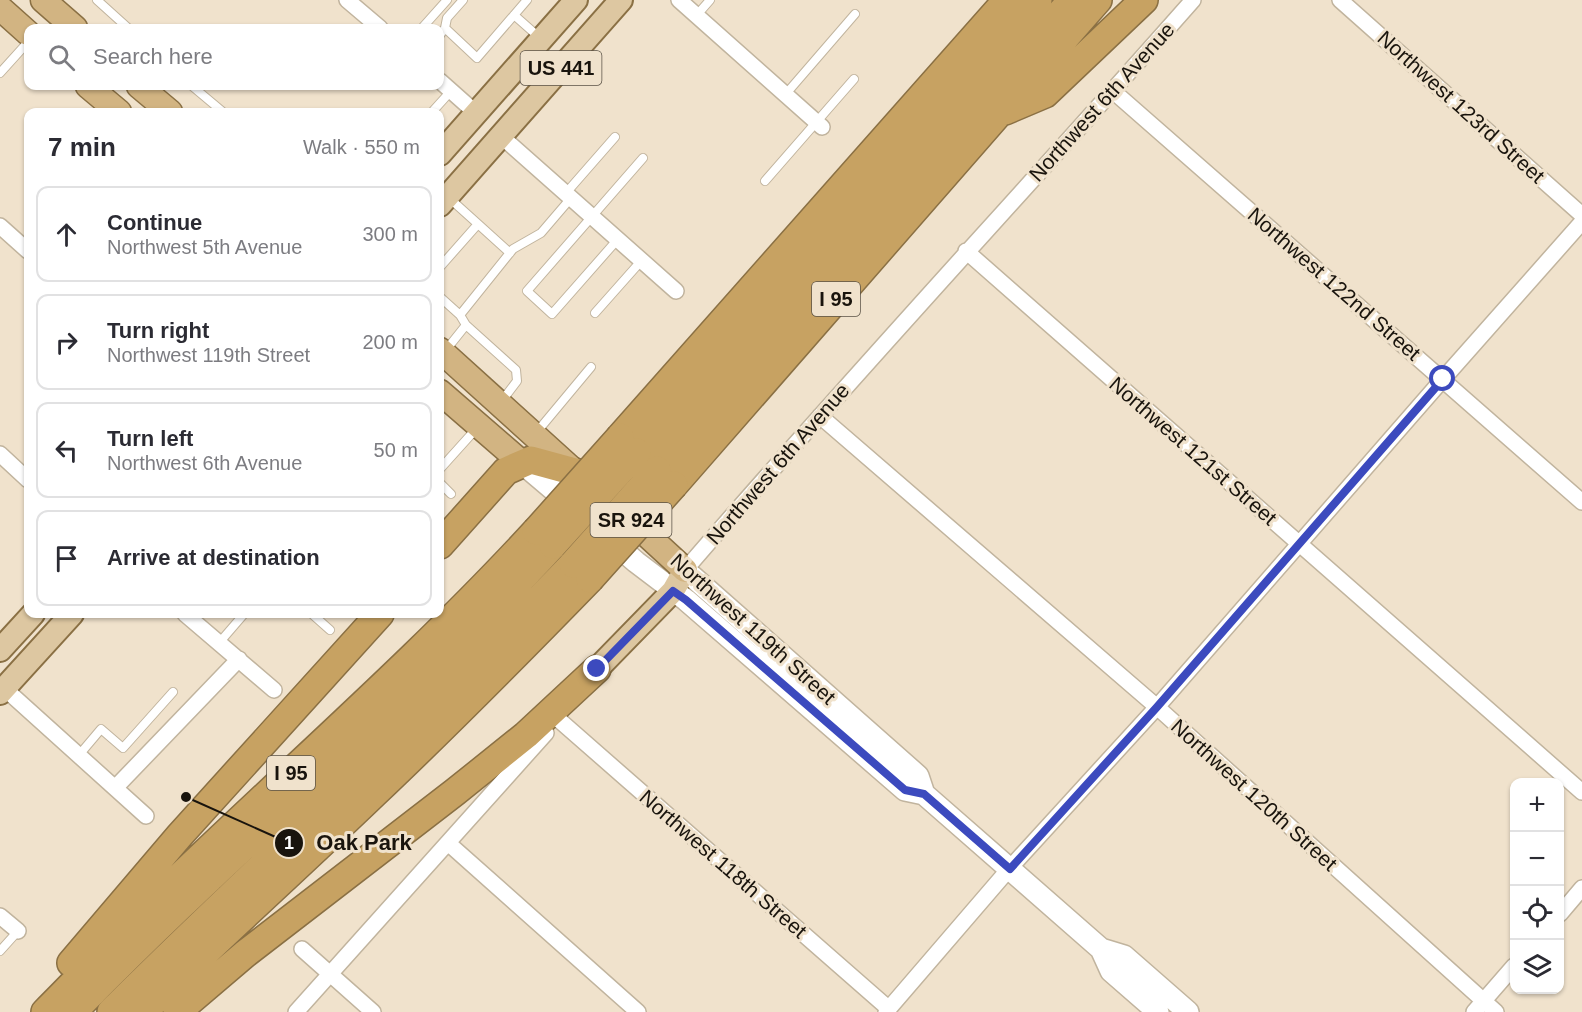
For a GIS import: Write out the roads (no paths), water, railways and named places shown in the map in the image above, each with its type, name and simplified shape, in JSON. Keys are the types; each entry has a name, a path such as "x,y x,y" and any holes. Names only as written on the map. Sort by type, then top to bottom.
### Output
{"highway":[{"path":"43,0 70,24"},
{"path":"870,155 981,0"},
{"name":"I 95","path":"143,1012 503,670 563,555 629,444 870,155 1007,0"},
{"path":"629,444 1038,0"},
{"path":"666,477 1072,0"},
{"name":"I 95","path":"45,1012 167,889 433,638 563,555 666,477 998,114 1098,0"},
{"path":"998,114 1045,94 1144,0"},
{"path":"3,7 24,29"},
{"path":"93,90 114,108"},
{"path":"144,90 165,108"},
{"name":"Northwest 119th Street","path":"444,354 685,570"},
{"name":"Northwest 119th Street","path":"444,395 522,463"},
{"path":"444,541 506,471 531,460 575,472"},
{"path":"73,1012 147,938 439,663 563,555"},
{"path":"111,1012 199,924 453,686 563,555"},
{"path":"30,1012 173,843 376,618"},
{"path":"177,1012 245,954 526,735 597,669"}],"main road":[{"name":"US 441","path":"444,149 576,0"},
{"path":"553,76 566,41 602,0"},
{"name":"US 441","path":"444,200 621,0"},
{"name":"Northwest 119th Street","path":"522,463 636,562 686,600 905,790 924,794 1101,949 1111,971 1158,1012"},
{"name":"Northwest 6th Avenue","path":"597,669 673,591 685,570"},
{"name":"Northwest 119th Street","path":"685,570 918,776 924,794"},
{"path":"0,650 29,618"},
{"path":"44,645 54,618"},
{"path":"2,690 68,618"},
{"name":"Northwest 119th Street","path":"1101,949 1124,956 1188,1012"}],"street":[{"path":"347,0 375,24"},
{"path":"678,0 819,125"},
{"name":"Northwest 6th Avenue","path":"685,570 1193,0"},
{"name":"Northwest 123rd Street","path":"1340,0 1582,215"},
{"path":"445,86 476,113"},
{"name":"Northwest 122nd Street","path":"1113,91 1582,502"},
{"path":"501,136 676,291"},
{"path":"887,1010 1010,869 1157,707 1582,222"},
{"path":"0,226 24,247"},
{"name":"Northwest 121st Street","path":"966,252 1582,792"},
{"name":"Northwest 120th Street","path":"820,416 1157,707 1479,1007 1496,1012"},
{"path":"0,454 24,476"},
{"path":"190,618 274,690"},
{"path":"115,788 239,659"},
{"name":"Northwest 6th Avenue","path":"296,1012 558,719 597,669"},
{"path":"2,690 146,816"},
{"name":"Northwest 118th Street","path":"558,719 887,1010"},
{"path":"448,843 638,1012"},
{"path":"1564,909 1582,888"},
{"path":"0,915 18,931"},
{"path":"302,949 373,1012"},
{"path":"1479,1007 1510,972"}],"lane":[{"path":"96,0 123,24"},
{"path":"426,24 447,0"},
{"path":"444,26 447,18 463,0"},
{"path":"444,33 477,58 527,0"},
{"path":"696,16 710,0"},
{"path":"785,95 855,14"},
{"path":"514,15 542,39"},
{"path":"0,73 24,46"},
{"path":"765,181 819,125 854,79"},
{"path":"197,90 217,108"},
{"path":"434,108 443,90"},
{"path":"460,315 510,253 541,232 615,137"},
{"path":"618,238 552,314 527,291 643,158"},
{"path":"444,202 478,224 510,253"},
{"path":"444,262 478,224"},
{"path":"595,314 642,260"},
{"path":"444,301 460,315 466,326 516,370 517,381 501,403"},
{"path":"444,348 466,326"},
{"path":"535,434 591,367"},
{"path":"444,465 479,426"},
{"path":"444,487 451,495"},
{"path":"219,643 241,618"},
{"path":"316,618 330,630"},
{"path":"79,755 101,729 123,748 173,692"},
{"path":"0,951 18,931"}],"place":[{"name":"Oak Park","path":"186,797"}]}
